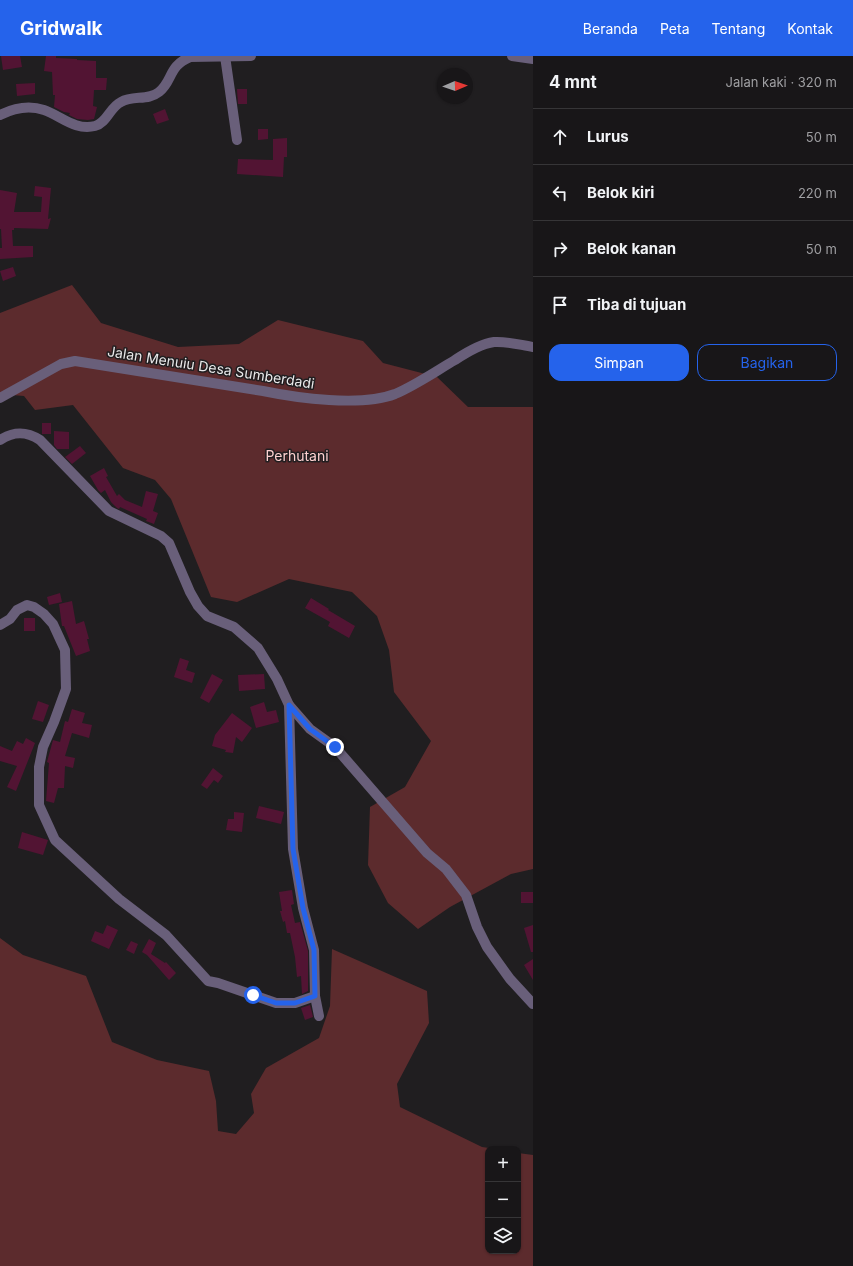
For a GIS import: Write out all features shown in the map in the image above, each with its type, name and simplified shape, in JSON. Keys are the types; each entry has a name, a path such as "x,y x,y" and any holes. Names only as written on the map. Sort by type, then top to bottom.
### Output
{"street":[{"path":"225,56 237,140"},
{"path":"0,115 12,109 34,108 45,110 69,123 85,128 97,126 104,121 120,102 128,99 151,96 159,92 175,67 190,57 251,56"},
{"path":"512,56 533,59"},
{"name":"Jalan Menuiu Desa Sumberdadi","path":"0,398 61,364 75,361 292,397 353,400 377,398 394,394 485,344 500,342 533,347"},
{"path":"0,440 8,435 21,433 30,434 40,440 109,511 161,536 169,543 190,592 198,606 207,616 234,627 258,648 277,679 289,705 310,729 335,747 427,853 446,869 466,895 477,927 487,947 510,979 533,1003"},
{"path":"0,625 10,618 17,610 27,605 34,607 44,614 53,624 65,650 66,689 43,747 39,767 39,805 55,840 119,899 166,935 208,981 276,1003 295,1003 315,996"},
{"path":"289,705 293,849 303,908 314,950 315,996 319,1016"}],"green space":[{"name":"Perhutani","path":"72,285 101,323 178,347 239,344 278,320 363,341 383,363 437,377 468,407 533,407 533,869 511,874 450,907 418,929 388,903 368,865 370,807 405,787 431,741 394,692 389,650 377,616 352,592 289,579 237,602 211,597 171,499 155,480 123,468 73,405 35,410 24,396 0,394 0,313"},
{"path":"0,938 23,955 86,976 112,1042 157,1060 209,1071 216,1101 218,1131 236,1134 254,1113 251,1094 266,1068 319,1038 330,1006 332,949 427,991 429,1023 397,1084 400,1107 485,1147 485,1254 521,1254 521,1153 533,1155 533,1266 0,1266"}],"building":[{"path":"1,56 20,56 22,67 3,70"},
{"path":"46,56 96,61 96,78 107,78 106,90 94,90 93,106 97,107 94,119 77,119 69,115 70,113 54,107 55,95 53,95 52,72 44,71"},
{"path":"35,83 35,94 17,96 16,84"},
{"path":"237,89 247,89 247,104 238,104"},
{"path":"165,109 169,120 157,124 153,114"},
{"path":"258,129 268,129 268,139 258,140"},
{"path":"287,138 287,157 284,157 283,177 237,174 238,159 273,160 273,139"},
{"path":"35,186 51,188 48,219 51,218 48,229 14,228 14,230 12,230 13,246 33,246 33,257 0,259 0,248 2,248 0,229 0,190 17,193 14,212 41,212 42,197 34,196"},
{"path":"13,267 16,276 3,281 0,271"},
{"path":"42,423 51,423 51,434 42,434"},
{"path":"54,431 69,432 69,449 57,449 54,445"},
{"path":"80,446 86,453 72,464 65,457"},
{"path":"104,468 108,476 106,477 117,496 119,494 125,500 142,507 146,491 158,494 153,511 158,513 154,524 146,521 147,519 120,507 119,509 117,508 111,502 105,490 101,493 98,490 90,476"},
{"path":"60,593 62,602 49,605 47,597"},
{"path":"311,598 355,626 349,638 328,626 330,622 305,608"},
{"path":"72,601 76,624 84,621 89,639 87,639 90,651 76,656 64,626 62,626 59,604"},
{"path":"24,618 35,618 35,631 24,631"},
{"path":"180,658 189,661 186,670 195,673 192,683 174,677"},
{"path":"212,674 223,680 209,703 200,698"},
{"path":"264,674 265,689 239,691 238,675"},
{"path":"38,701 49,705 43,722 32,719"},
{"path":"264,702 267,712 276,710 279,722 256,728 250,707"},
{"path":"72,709 85,713 82,723 92,725 89,738 72,733 65,756 75,758 73,768 65,766 64,788 58,788 54,803 46,801 49,763 47,762 53,740 60,742 65,721 68,722"},
{"path":"232,713 252,728 242,742 236,737 233,753 225,752 226,750 212,746 215,735"},
{"path":"26,738 35,743 16,791 7,787 17,766 0,761 0,746 12,751 17,741 23,744"},
{"path":"213,768 223,776 218,783 214,780 207,789 201,785"},
{"path":"259,806 284,812 281,824 256,818"},
{"path":"234,812 244,813 242,832 226,830 228,819 234,819"},
{"path":"22,832 48,840 43,855 18,848"},
{"path":"292,890 294,904 291,905 295,923 300,922 308,951 308,991 302,994 301,976 297,977 290,933 287,933 285,921 283,922 280,911 282,911 279,892"},
{"path":"521,892 533,892 533,903 521,903"},
{"path":"107,925 118,930 109,949 91,941 95,931 103,934"},
{"path":"533,925 533,952 531,952 524,928"},
{"path":"149,939 156,943 151,954 165,963 166,962 176,973 169,980 147,955 142,952"},
{"path":"131,941 138,944 134,954 126,950"},
{"path":"533,959 533,980 524,965"},
{"path":"310,1005 313,1017 305,1020 301,1008"}],"route":[{"path":"253,995 276,1003 295,1003 315,996 314,950 303,908 293,849 289,705 310,729 335,747"}]}
